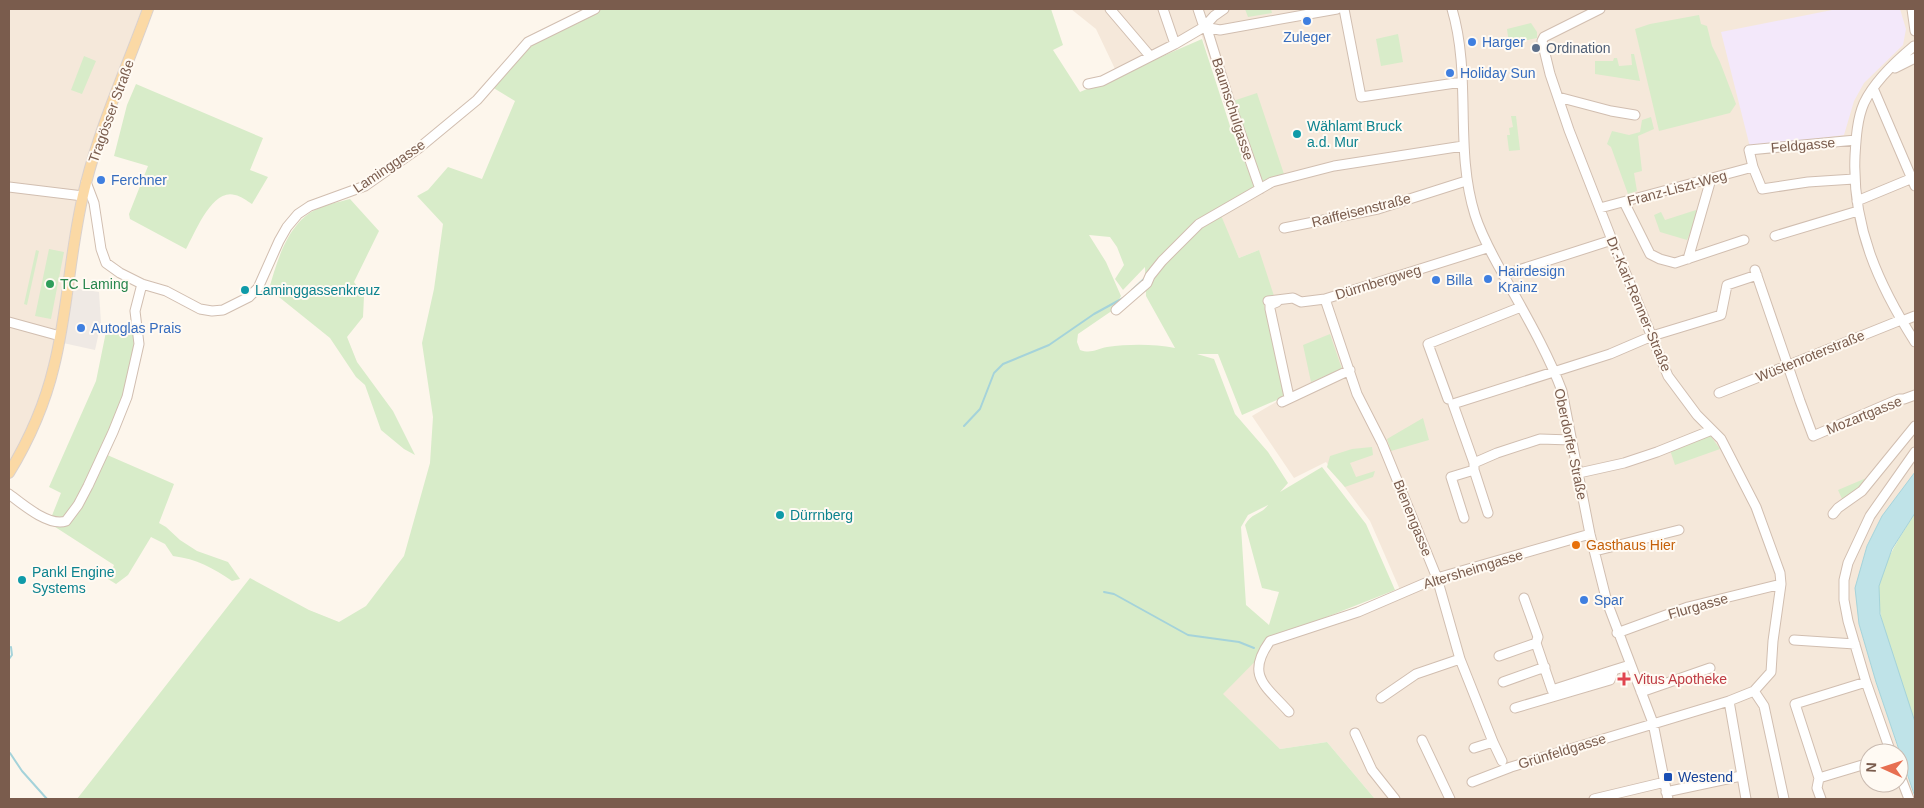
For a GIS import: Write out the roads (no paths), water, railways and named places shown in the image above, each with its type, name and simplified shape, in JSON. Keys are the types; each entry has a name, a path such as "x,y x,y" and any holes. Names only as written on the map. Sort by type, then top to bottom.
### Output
{"main road":[{"name":"Tragösser Straße","path":"9,473 13,456 42,405 54,365 86,182 102,132 148,9"}],"street":[{"name":"Laminggasse","path":"86,182 94,203 101,249 106,263 120,273 142,284 166,291 200,309 223,310 249,297 258,288 279,241 287,227 298,214 310,206 365,186 419,148 476,100 528,42 595,9"},
{"path":"1110,9 1150,56"},
{"path":"1163,9 1175,44"},
{"name":"Baumschulgasse","path":"1198,9 1260,189"},
{"path":"1088,84 1102,81 1206,28 1214,16 1224,9"},
{"path":"1206,28 1220,30 1338,9"},
{"path":"1344,9 1361,97 1462,82"},
{"name":"Oberdorfer Straße","path":"1452,9 1459,35 1466,181 1475,215 1487,248 1537,336 1562,391 1590,534 1607,602 1653,723 1667,796"},
{"name":"Dr.-Karl-Renner-Straße","path":"1600,9 1544,37 1542,41 1558,97 1612,240 1668,376 1697,415 1721,439 1756,506 1780,573 1781,584 1773,641 1771,672 1754,691"},
{"path":"1914,11 1915,32 1913,40 1915,46 1873,88 1864,104 1856,140 1854,178 1857,206 1865,240 1875,268 1915,342"},
{"path":"1888,72 1915,58"},
{"path":"1774,236 1857,206 1914,180 1873,88"},
{"path":"1558,97 1611,111 1635,115"},
{"name":"Feldgasse","path":"1753,167 1749,150 1856,140"},
{"path":"1116,310 1147,283 1162,261 1198,224 1272,182 1334,166 1463,146"},
{"path":"1753,167 1762,189 1854,178"},
{"name":"Franz-Liszt-Weg","path":"1600,208 1753,167"},
{"path":"1688,259 1711,179"},
{"name":"Raiffeisenstraße","path":"1284,228 1378,209 1466,181"},
{"path":"9,187 83,196"},
{"path":"1624,202 1650,254 1675,263 1744,240"},
{"path":"1503,275 1612,240"},
{"name":"Dürrnbergweg","path":"1268,301 1293,298 1302,302 1325,298 1487,248"},
{"path":"1488,513 1453,404 1610,354 1652,336 1721,315 1727,285 1756,273 1788,366"},
{"path":"9,494 39,515 58,522 66,521 78,506 113,432 127,397 139,344 135,311 142,284"},
{"name":"Bienengasse","path":"1325,298 1357,394 1382,443 1437,578 1460,659 1502,762"},
{"path":"1286,299 1270,304 1286,400 1350,370"},
{"path":"1448,399 1428,344 1521,307"},
{"name":"Wüstenroterstraße","path":"1719,393 1915,316"},
{"path":"9,322 60,336"},
{"name":"Mozartgasse","path":"1788,366 1814,436 1899,399 1915,395"},
{"path":"1834,514 1838,508 1862,491 1915,426"},
{"path":"1578,473 1624,463 1712,430"},
{"path":"1464,518 1451,477 1474,467 1497,452 1540,439 1571,440"},
{"path":"1887,743 1854,644 1844,600 1848,564 1870,516 1915,452"},
{"path":"1595,551 1679,530"},
{"name":"Altersheimgasse","path":"1289,712 1260,680 1258,663 1270,642 1358,612 1437,578 1590,534"},
{"name":"Flurgasse","path":"1618,633 1688,607 1781,584"},
{"path":"1524,598 1538,637 1536,643 1552,690 1630,665"},
{"path":"1794,640 1854,644"},
{"path":"1499,656 1536,643"},
{"path":"1381,698 1416,674 1460,659"},
{"path":"1504,682 1545,667"},
{"path":"1641,692 1710,668"},
{"path":"1515,708 1610,680 1614,670"},
{"path":"1821,799 1817,788 1819,778 1795,704 1866,682"},
{"path":"1754,691 1764,706 1784,799"},
{"name":"Grünfeldgasse","path":"1472,782 1511,767 1653,723 1729,702 1754,691"},
{"path":"1729,702 1746,799"},
{"path":"1355,734 1372,770 1395,799"},
{"path":"1422,740 1450,799"},
{"path":"1474,748 1493,742"},
{"path":"1819,778 1859,766"},
{"path":"1667,796 1741,776"},
{"path":"1594,799 1665,782"}],"water":[{"path":"1915,472 1915,513 1892,549 1879,586 1880,614 1915,722 1915,797 1909,779 1909,743 1897,743 1859,624 1855,588 1867,546 1882,516"}],"waterway":[{"path":"1132,290 1145,278"},
{"path":"964,426 980,409 994,373 1003,364 1049,345 1094,314 1125,297"},
{"path":"1104,592 1114,594 1188,635 1239,642 1254,648"},
{"path":"9,659 12,655 11,647"},
{"path":"10,753 22,771 47,799"}],"place":[{"name":"Zuleger","path":"1307,21"},
{"name":"Harger","path":"1472,42"},
{"name":"Ordination","path":"1536,48"},
{"name":"Holiday Sun","path":"1450,73"},
{"name":"Wählamt Bruck a.d. Mur","path":"1297,134"},
{"name":"Ferchner","path":"101,180"},
{"name":"Hairdesign Krainz","path":"1488,279"},
{"name":"Billa","path":"1436,280"},
{"name":"TC Laming","path":"50,284"},
{"name":"Laminggassenkreuz","path":"245,290"},
{"name":"Autoglas Prais","path":"81,328"},
{"name":"Dürrnberg","path":"780,515"},
{"name":"Gasthaus Hier","path":"1576,545"},
{"name":"Pankl Engine Systems","path":"22,580"},
{"name":"Spar","path":"1584,600"},
{"name":"Vitus Apotheke","path":"1624,679"},
{"name":"Westend","path":"1668,777"}]}
